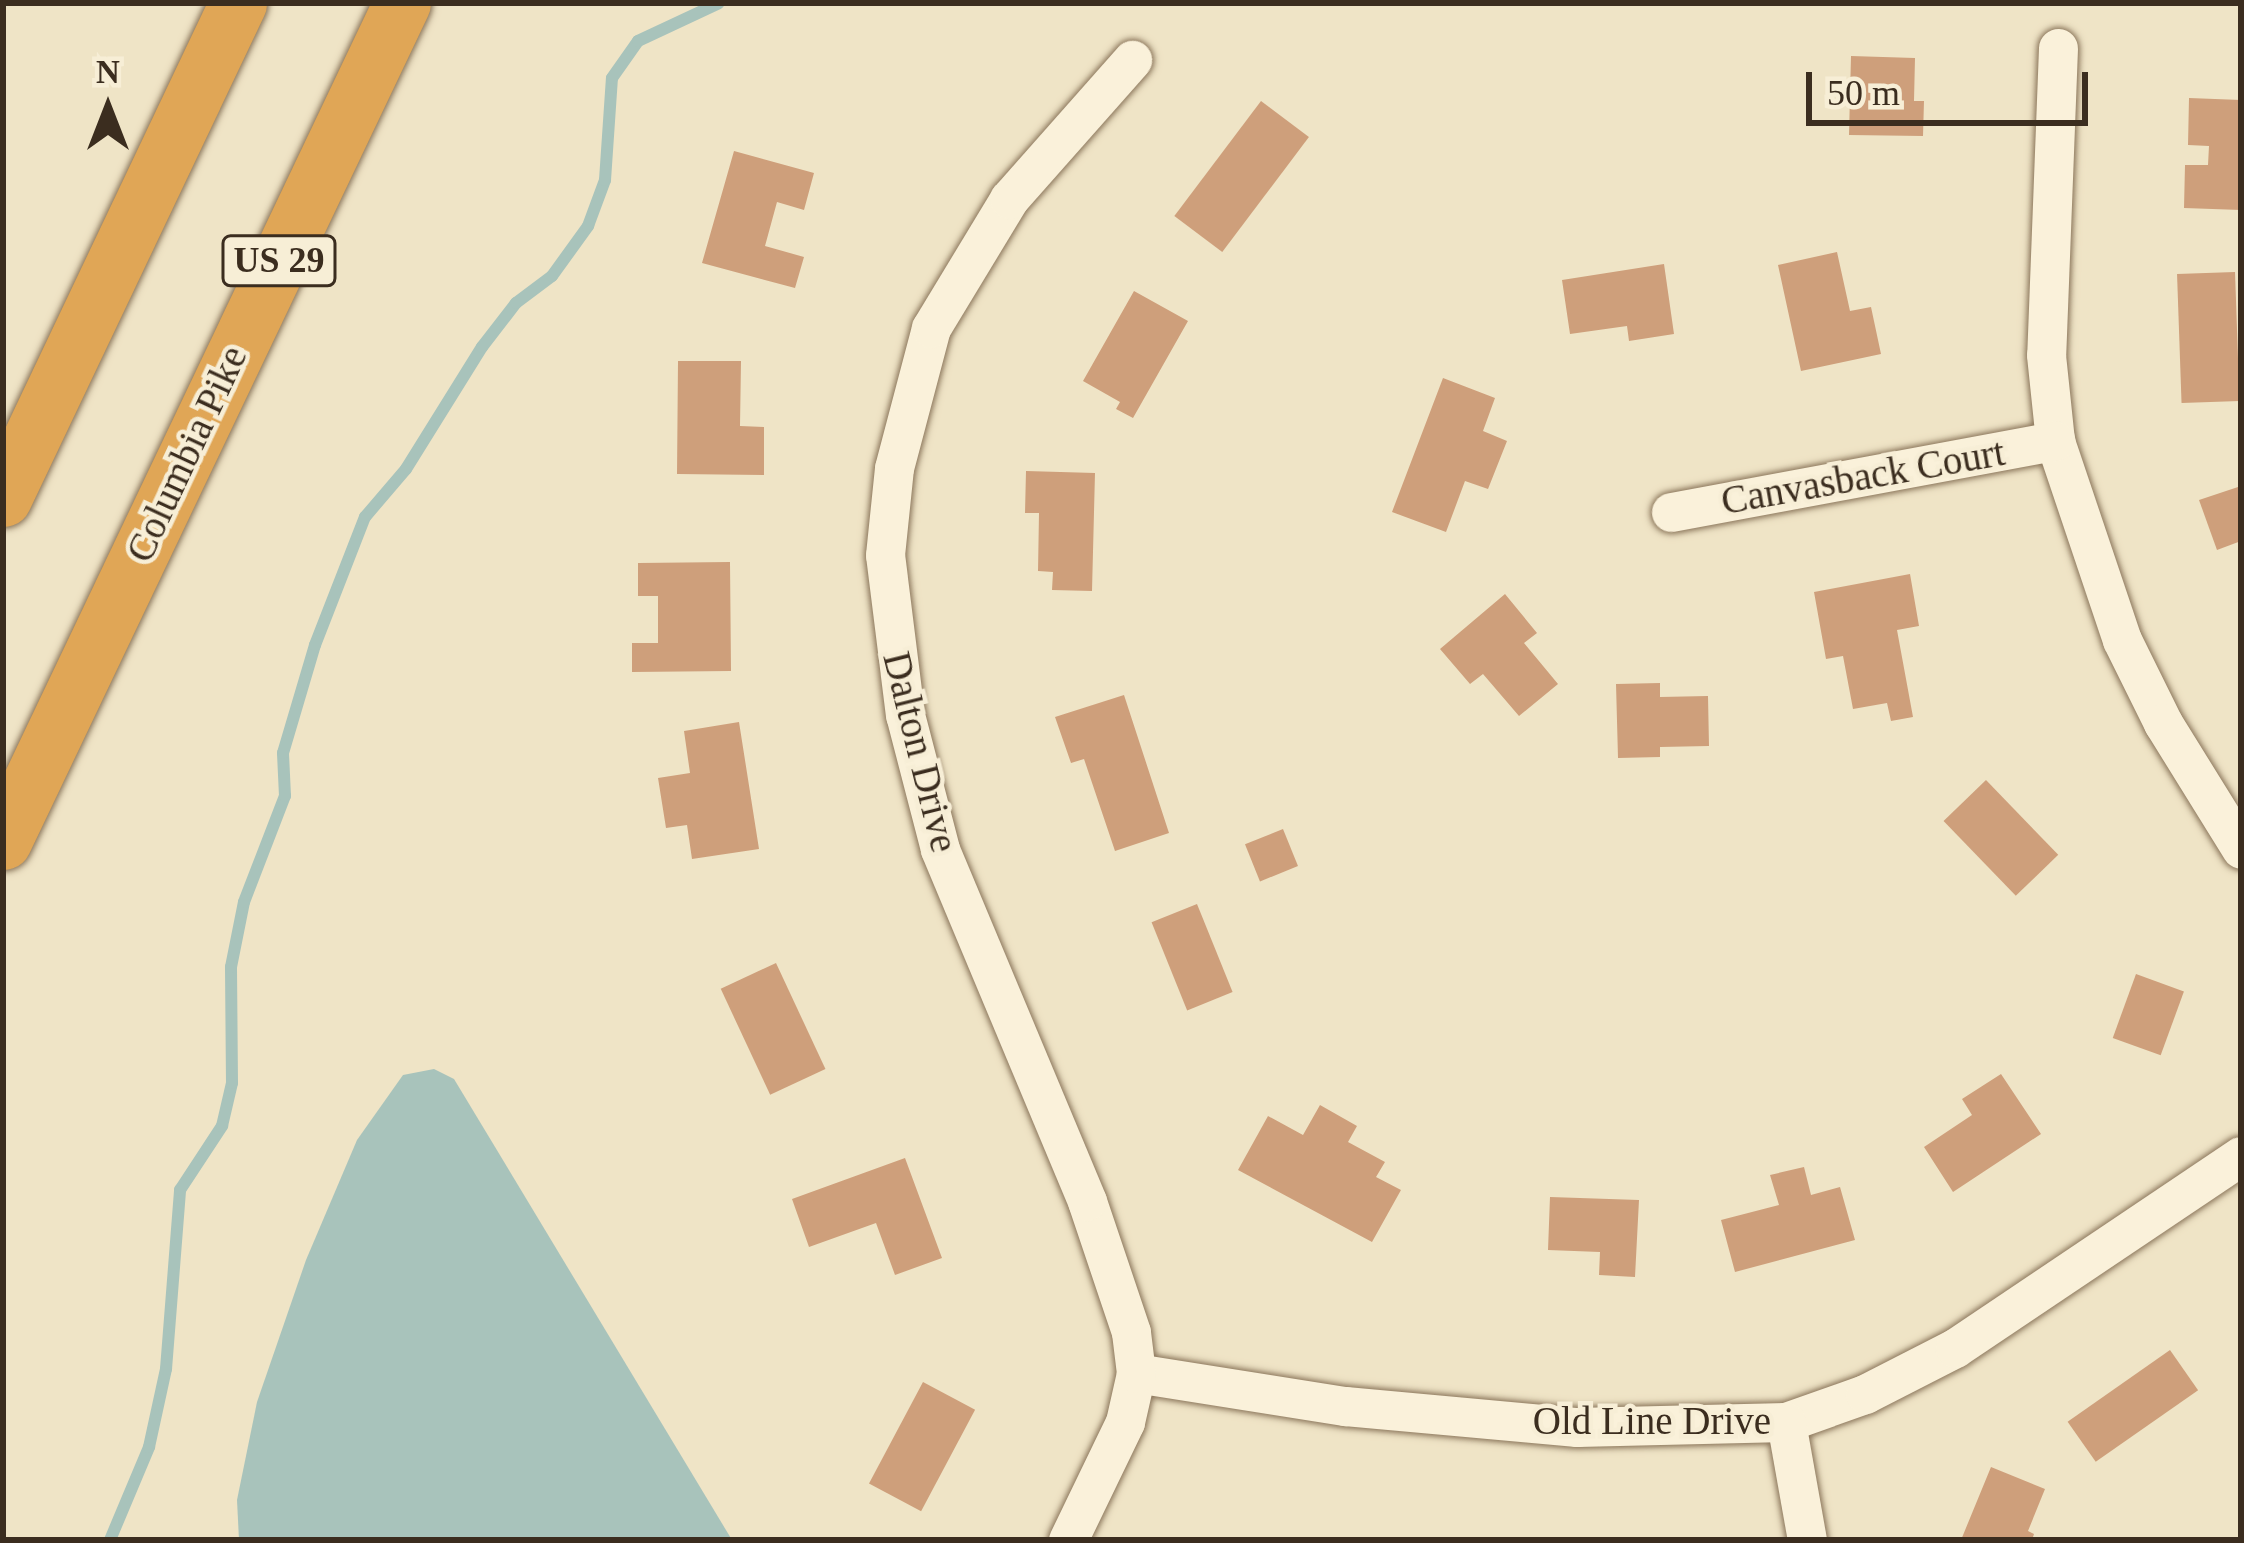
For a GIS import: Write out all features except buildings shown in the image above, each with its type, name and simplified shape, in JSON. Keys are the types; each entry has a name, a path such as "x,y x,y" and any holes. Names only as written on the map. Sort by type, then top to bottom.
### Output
{"highway":[{"path":"106,280 215,3"},
{"path":"3,497 238,3"},
{"name":"Columbia Pike","path":"3,841 403,3"},
{"path":"156,519 441,3"}],"street":[{"path":"2058,48 2045,355 2055,441 2122,640 2163,723 2241,849"},
{"name":"Dalton Drive","path":"1067,1540 1118,1438 1136,1373 1131,1332 1094,1220 940,849 919,781 891,636 885,555 894,468 931,328 1009,199 1132,60"},
{"name":"Canvasback Court","path":"1671,512 2055,441"},
{"name":"Old Line Drive","path":"1136,1373 1345,1406 1577,1427 1786,1422 1865,1394 1955,1348 2241,1156"},
{"path":"1786,1422 1808,1540"}],"water":[{"path":"434,1069 454,1079 732,1540 239,1540 237,1500 257,1402 306,1260 357,1140 403,1075"}],"waterway":[{"path":"110,1540 149,1447 166,1369 180,1190 222,1126 232,1083 231,967 244,902 285,796 283,753 315,645 365,517 406,469 482,347 516,303 552,276 588,226 605,180 612,78 638,41 719,3"}]}
